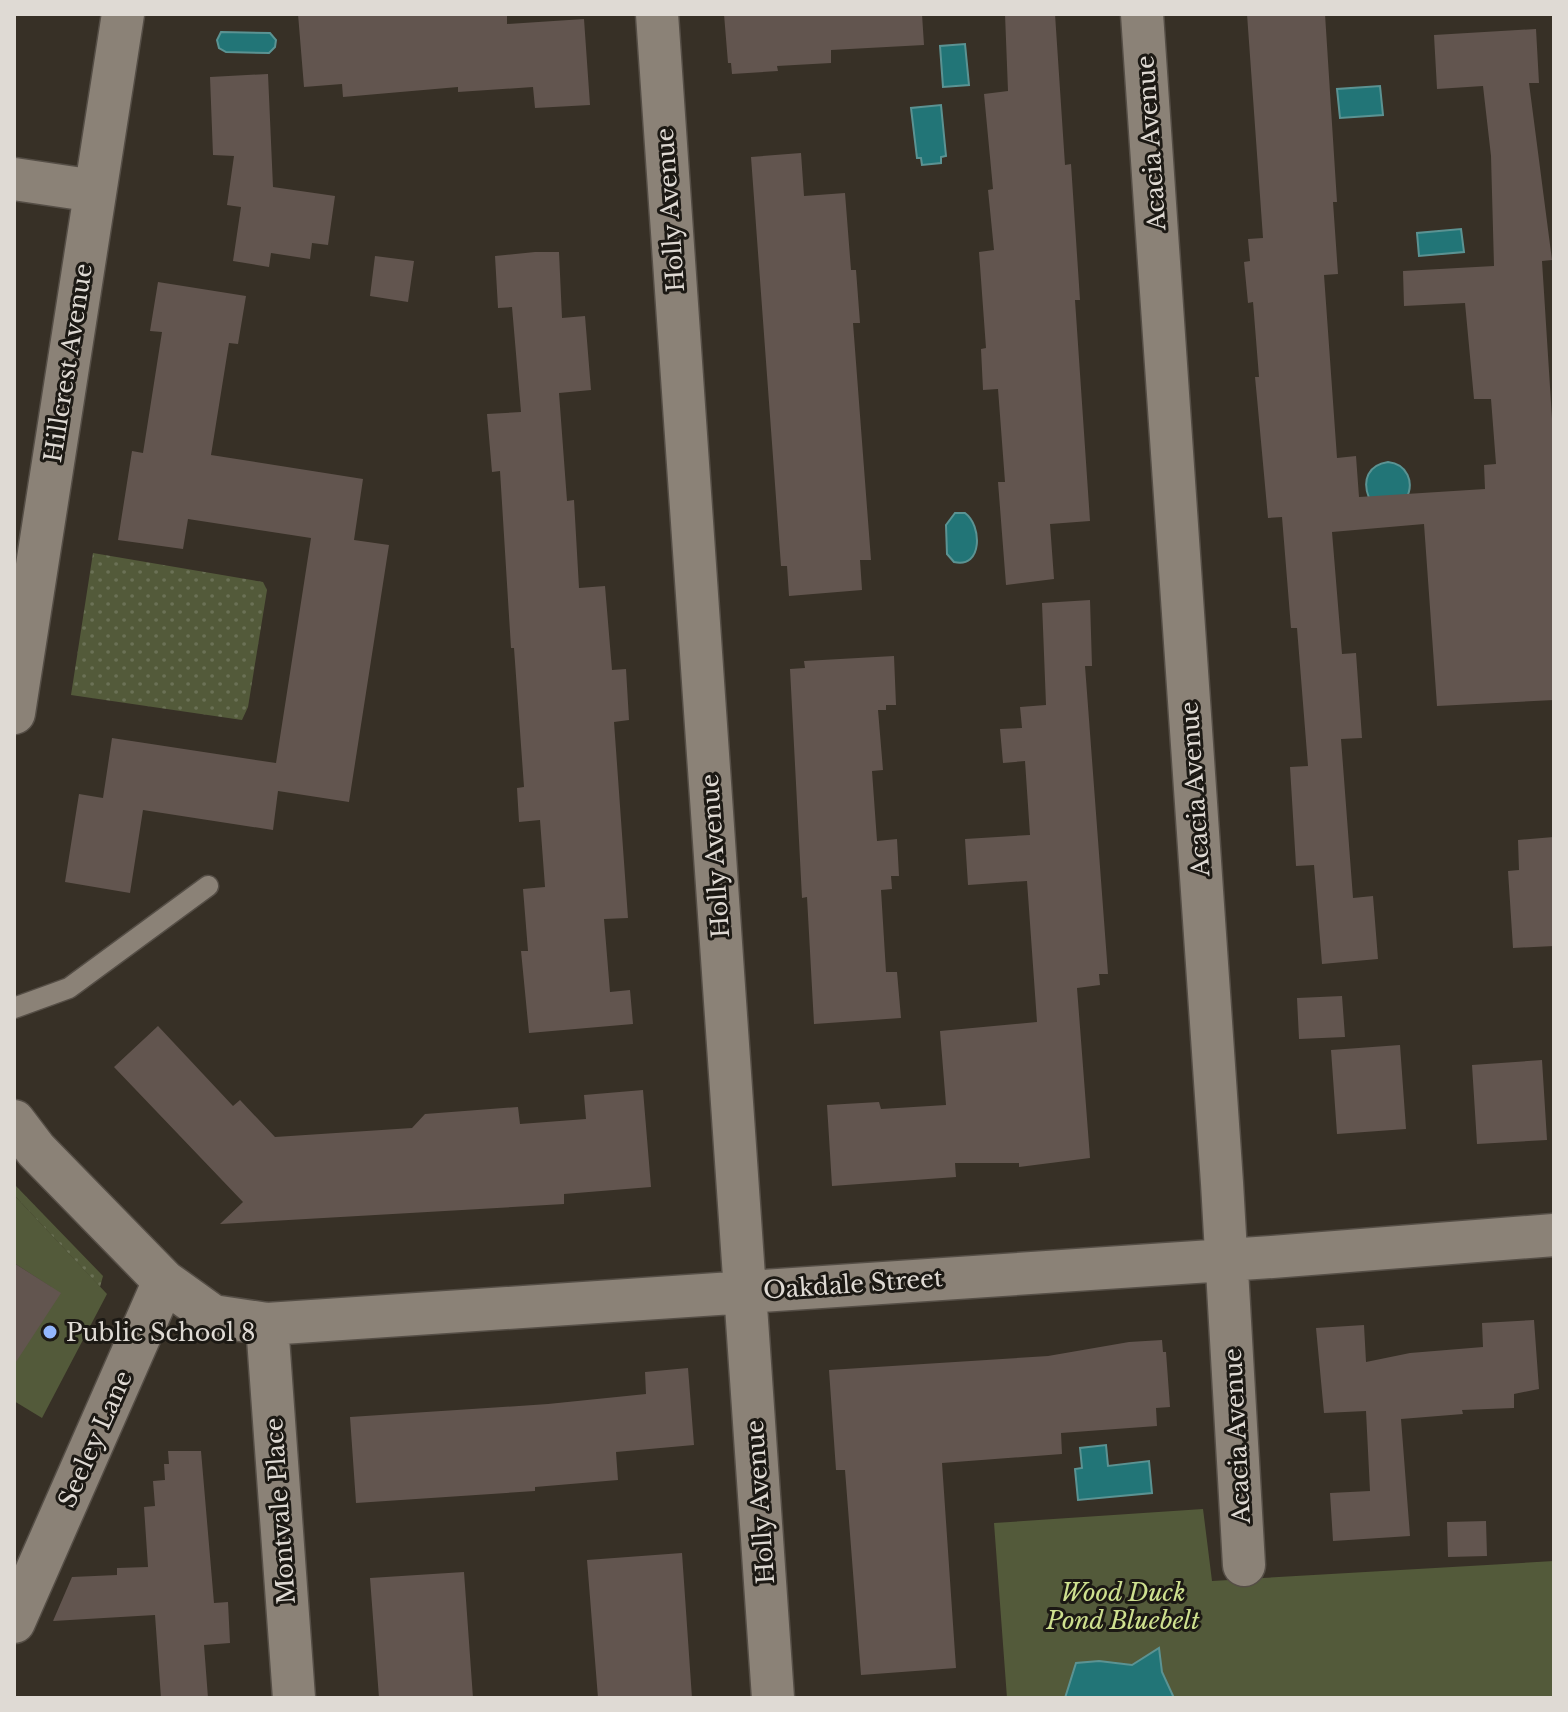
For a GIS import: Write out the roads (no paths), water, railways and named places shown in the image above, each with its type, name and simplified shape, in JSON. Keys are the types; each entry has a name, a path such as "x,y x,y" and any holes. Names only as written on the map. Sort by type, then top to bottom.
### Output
{"street":[{"name":"Hillcrest Avenue","path":"14,713 123,14"},
{"name":"Holly Avenue","path":"657,14 773,1698"},
{"name":"Acacia Avenue","path":"1142,14 1244,1565"},
{"path":"14,179 95,191"},
{"path":"14,1121 36,1150 164,1281"},
{"name":"Oakdale Street","path":"164,1281 213,1316 267,1324 1554,1235"},
{"name":"Seeley Lane","path":"14,1622 164,1281"},
{"name":"Montvale Place","path":"267,1324 294,1698"},
{"path":"14,1551 55,1529"}],"lane":[{"path":"14,1008 69,988 208,886"}],"water":[{"path":"221,32 270,33 276,40 275,47 269,53 226,52 219,48 217,40"},
{"path":"965,44 969,85 943,87 940,46"},
{"path":"1380,86 1383,115 1340,118 1337,89"},
{"path":"941,105 946,156 941,157 941,163 922,165 921,158 917,158 911,108"},
{"path":"1461,229 1464,252 1419,256 1417,233"},
{"path":"1388,462 1400,466 1408,475 1410,486 1406,499 1369,498 1366,485 1368,474 1376,466"},
{"path":"955,513 965,513 971,519 977,536 975,553 963,562 954,562 947,554 946,525"},
{"path":"1106,1445 1108,1466 1149,1461 1152,1493 1078,1500 1075,1469 1082,1468 1080,1448"},
{"path":"1159,1648 1162,1672 1174,1698 1065,1698 1076,1663 1099,1661 1132,1665"}],"place":[{"name":"Public School 8","path":"50,1332"}],"park label":[{"name":"Wood Duck Pond Bluebelt","path":"1123,1606"}]}
